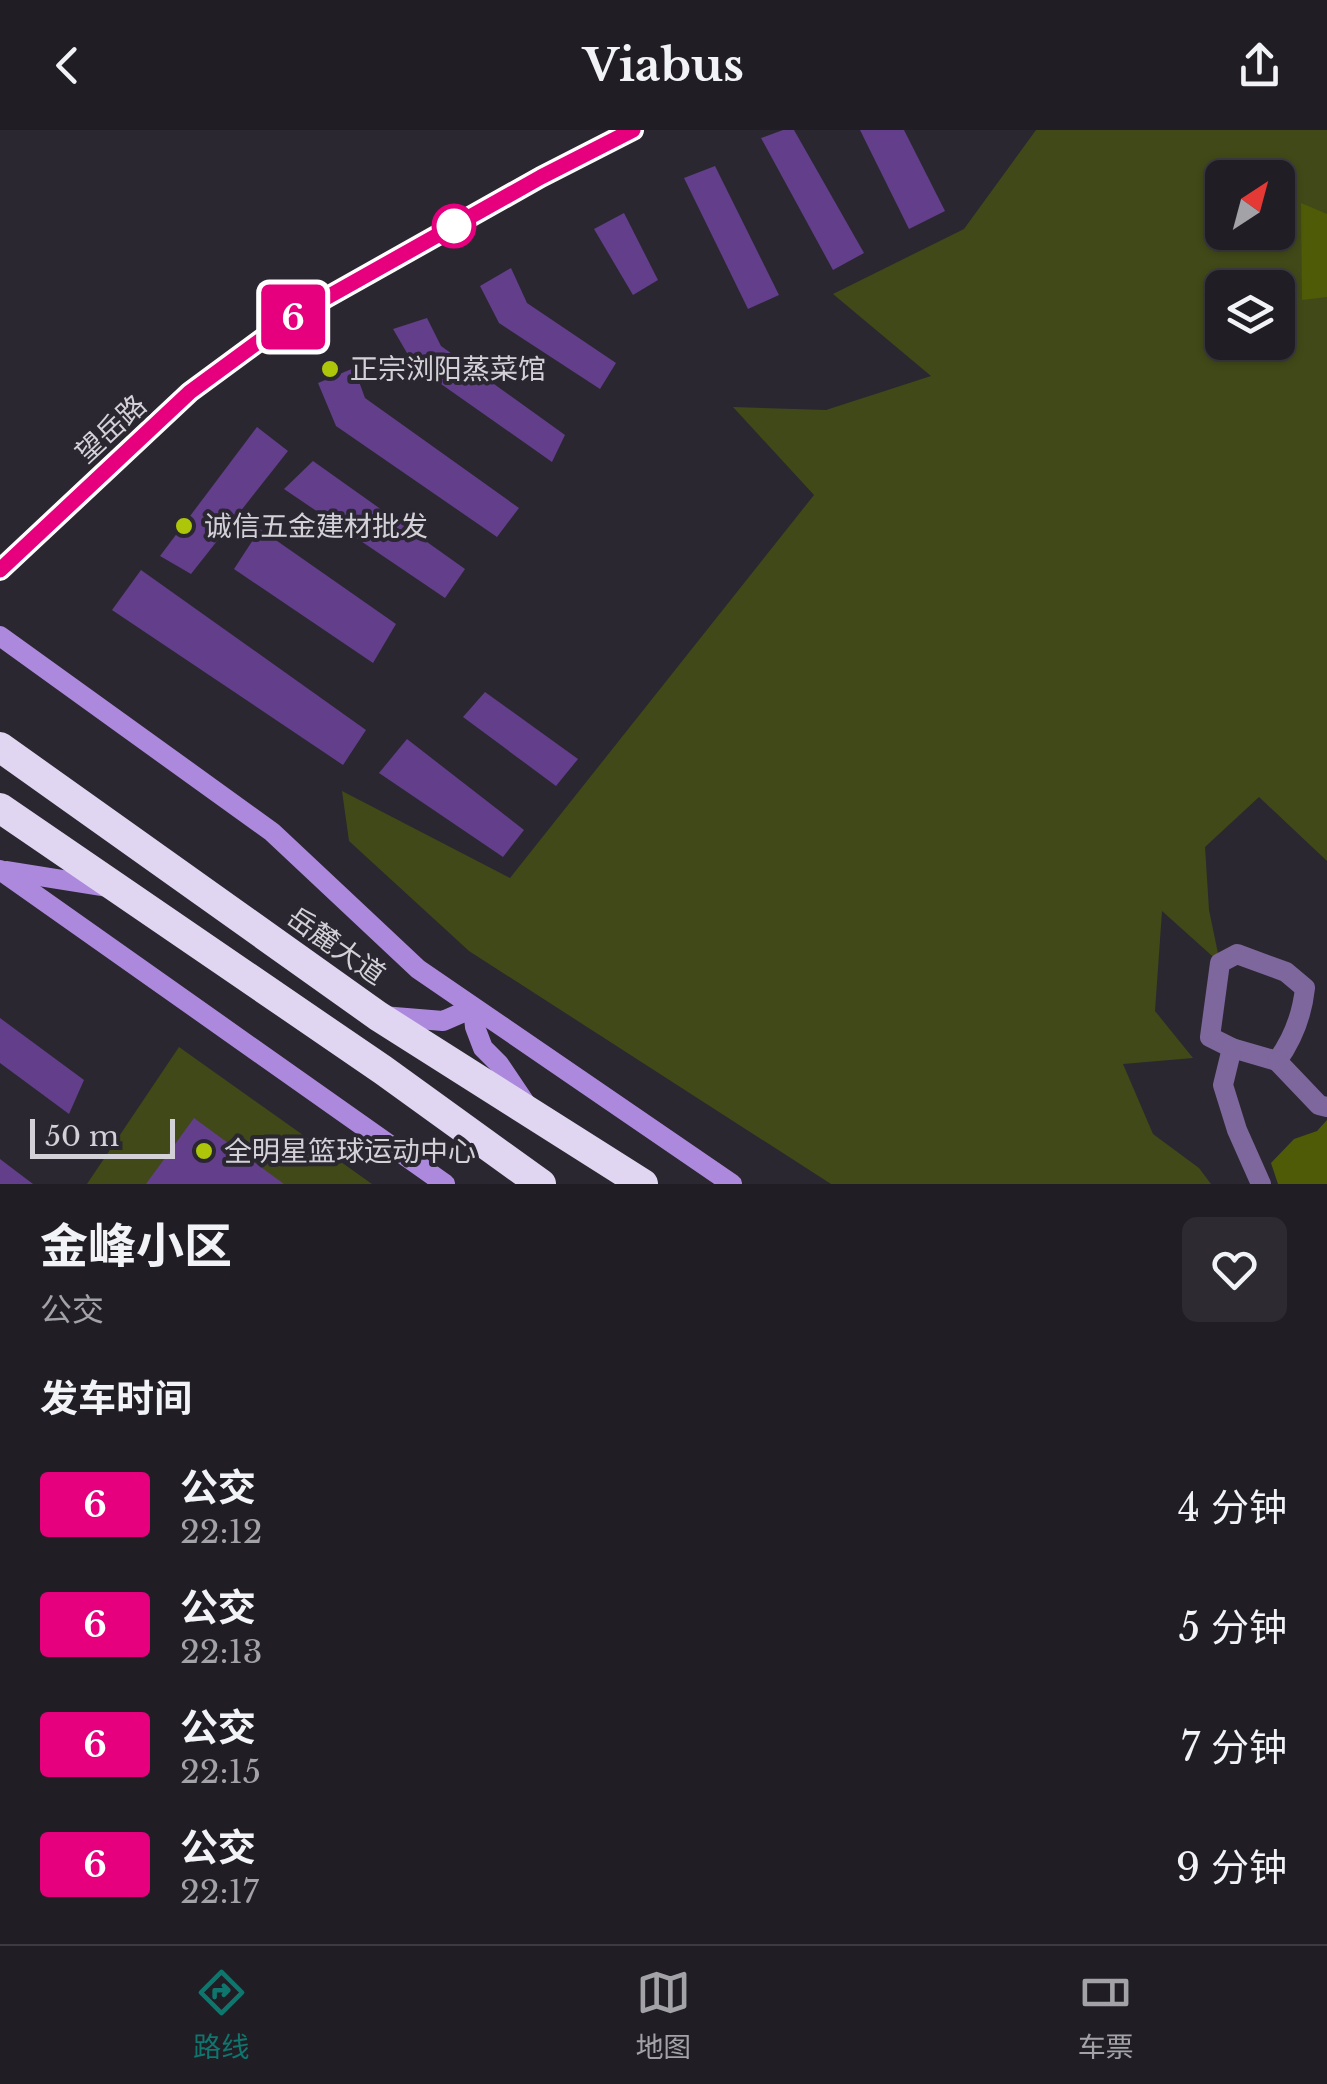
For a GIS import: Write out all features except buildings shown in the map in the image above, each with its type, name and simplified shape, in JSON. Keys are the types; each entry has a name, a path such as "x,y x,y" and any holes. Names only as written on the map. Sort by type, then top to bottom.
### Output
{"highway":[{"name":"岳麓大道","path":"0,746 378,1016 644,1184"},
{"path":"0,808 383,1070 541,1184"}],"street":[{"name":"望岳路","path":"0,570 190,392 292,317 541,177 633,130"},
{"path":"0,636 272,832 418,968 732,1184"},
{"path":"0,870 115,888"},
{"path":"0,870 445,1184"},
{"path":"1277,1061 1290,1043 1305,988 1286,972 1237,954 1220,962 1210,1037 1277,1061 1319,1105 1327,1107"},
{"path":"378,1016 443,1021 473,1008"},
{"path":"473,1008 483,1048 500,1064 535,1117"},
{"path":"1232,1048 1223,1085 1237,1130 1261,1184"}],"shaded area":[{"path":"1036,130 1327,130 1327,861 1259,797 1205,847 1209,910 1220,963 1162,911 1155,1011 1193,1058 1123,1064 1153,1134 1199,1168 1211,1184 831,1184 469,951 349,841 342,791 510,878 814,495 733,407 826,410 931,376 833,294 964,229"},
{"path":"1301,203 1327,214 1327,297 1302,300"},
{"path":"179,1047 372,1184 87,1184"},
{"path":"1327,1120 1327,1184 1278,1184 1271,1163 1294,1139 1317,1131"}],"bus line":[{"name":"6","path":"0,570 190,392 292,317 541,177 633,130"}],"place":[{"name":"正宗浏阳蒸菜馆","path":"330,369"},
{"name":"诚信五金建材批发","path":"184,526"},
{"name":"全明星篮球运动中心","path":"204,1151"}]}
